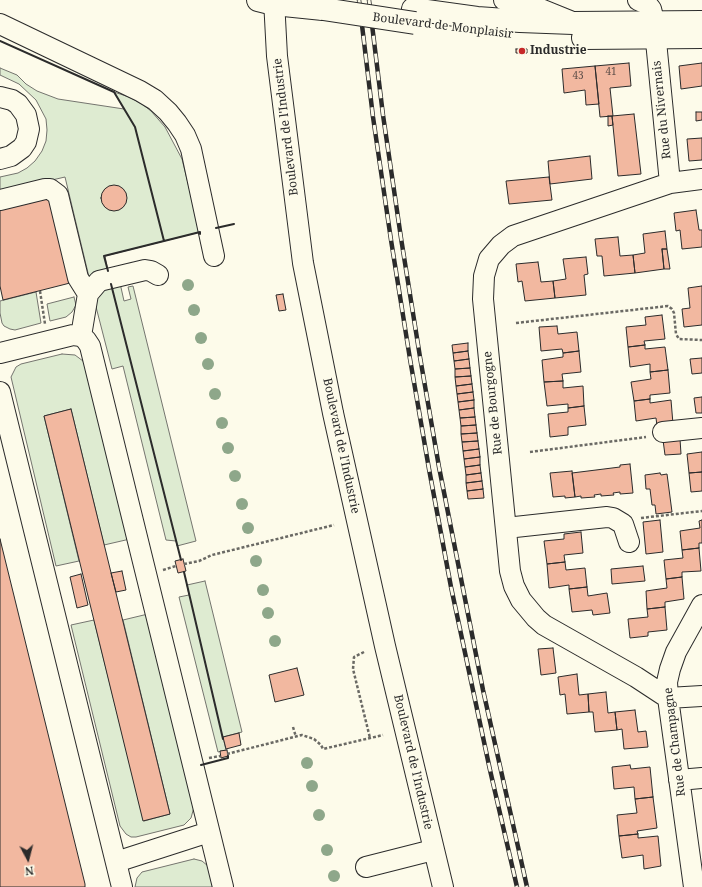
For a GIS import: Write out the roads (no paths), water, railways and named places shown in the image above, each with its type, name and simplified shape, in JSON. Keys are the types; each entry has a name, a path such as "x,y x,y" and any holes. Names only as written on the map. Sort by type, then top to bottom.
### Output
{"main road":[{"name":"Boulevard de Monplaisir","path":"355,0 465,30 522,36 578,38 702,22"},
{"name":"Boulevard de Monplaisir","path":"269,1 323,9 414,16 573,23 656,29 702,37"}],"street":[{"name":"Boulevard de Monplaisir","path":"504,0 538,8 573,23"},
{"path":"638,0 647,4 651,9 656,29"},
{"name":"Boulevard de l'Industrie","path":"269,1 278,56 303,263 335,421 442,887"},
{"path":"0,24 140,91 155,100 168,112 181,129 191,149 214,256"},
{"name":"Rue du Nivernais","path":"656,29 670,183"},
{"path":"0,159 17,153 26,142 29,129 26,115 18,104 4,95"},
{"name":"Rue de Bourgogne","path":"668,698 636,677 544,625 521,600 514,586 510,571 483,299 484,276 489,259 501,245 513,236 670,183 702,179"},
{"path":"0,200 45,189 55,191 58,195 78,278 88,294"},
{"path":"81,336 88,294 99,281 145,270 151,270 158,275"},
{"path":"1,347 73,335 81,336 90,346 223,887"},
{"path":"0,392 122,887"},
{"path":"663,432 702,428"},
{"path":"506,528 607,516 613,518 626,533"},
{"name":"Rue de Champagne","path":"694,887 667,682 676,652 702,605"},
{"path":"668,698 702,696"},
{"path":"679,780 702,778"},
{"path":"116,862 209,832"},
{"path":"366,867 433,850"}],"railway":[{"path":"359,0 373,117 391,240 429,469 451,587 490,770 517,887"},
{"path":"369,0 383,115 401,238 439,467 483,690 527,887"}],"place":[{"name":"Industrie","path":"522,51"}]}
